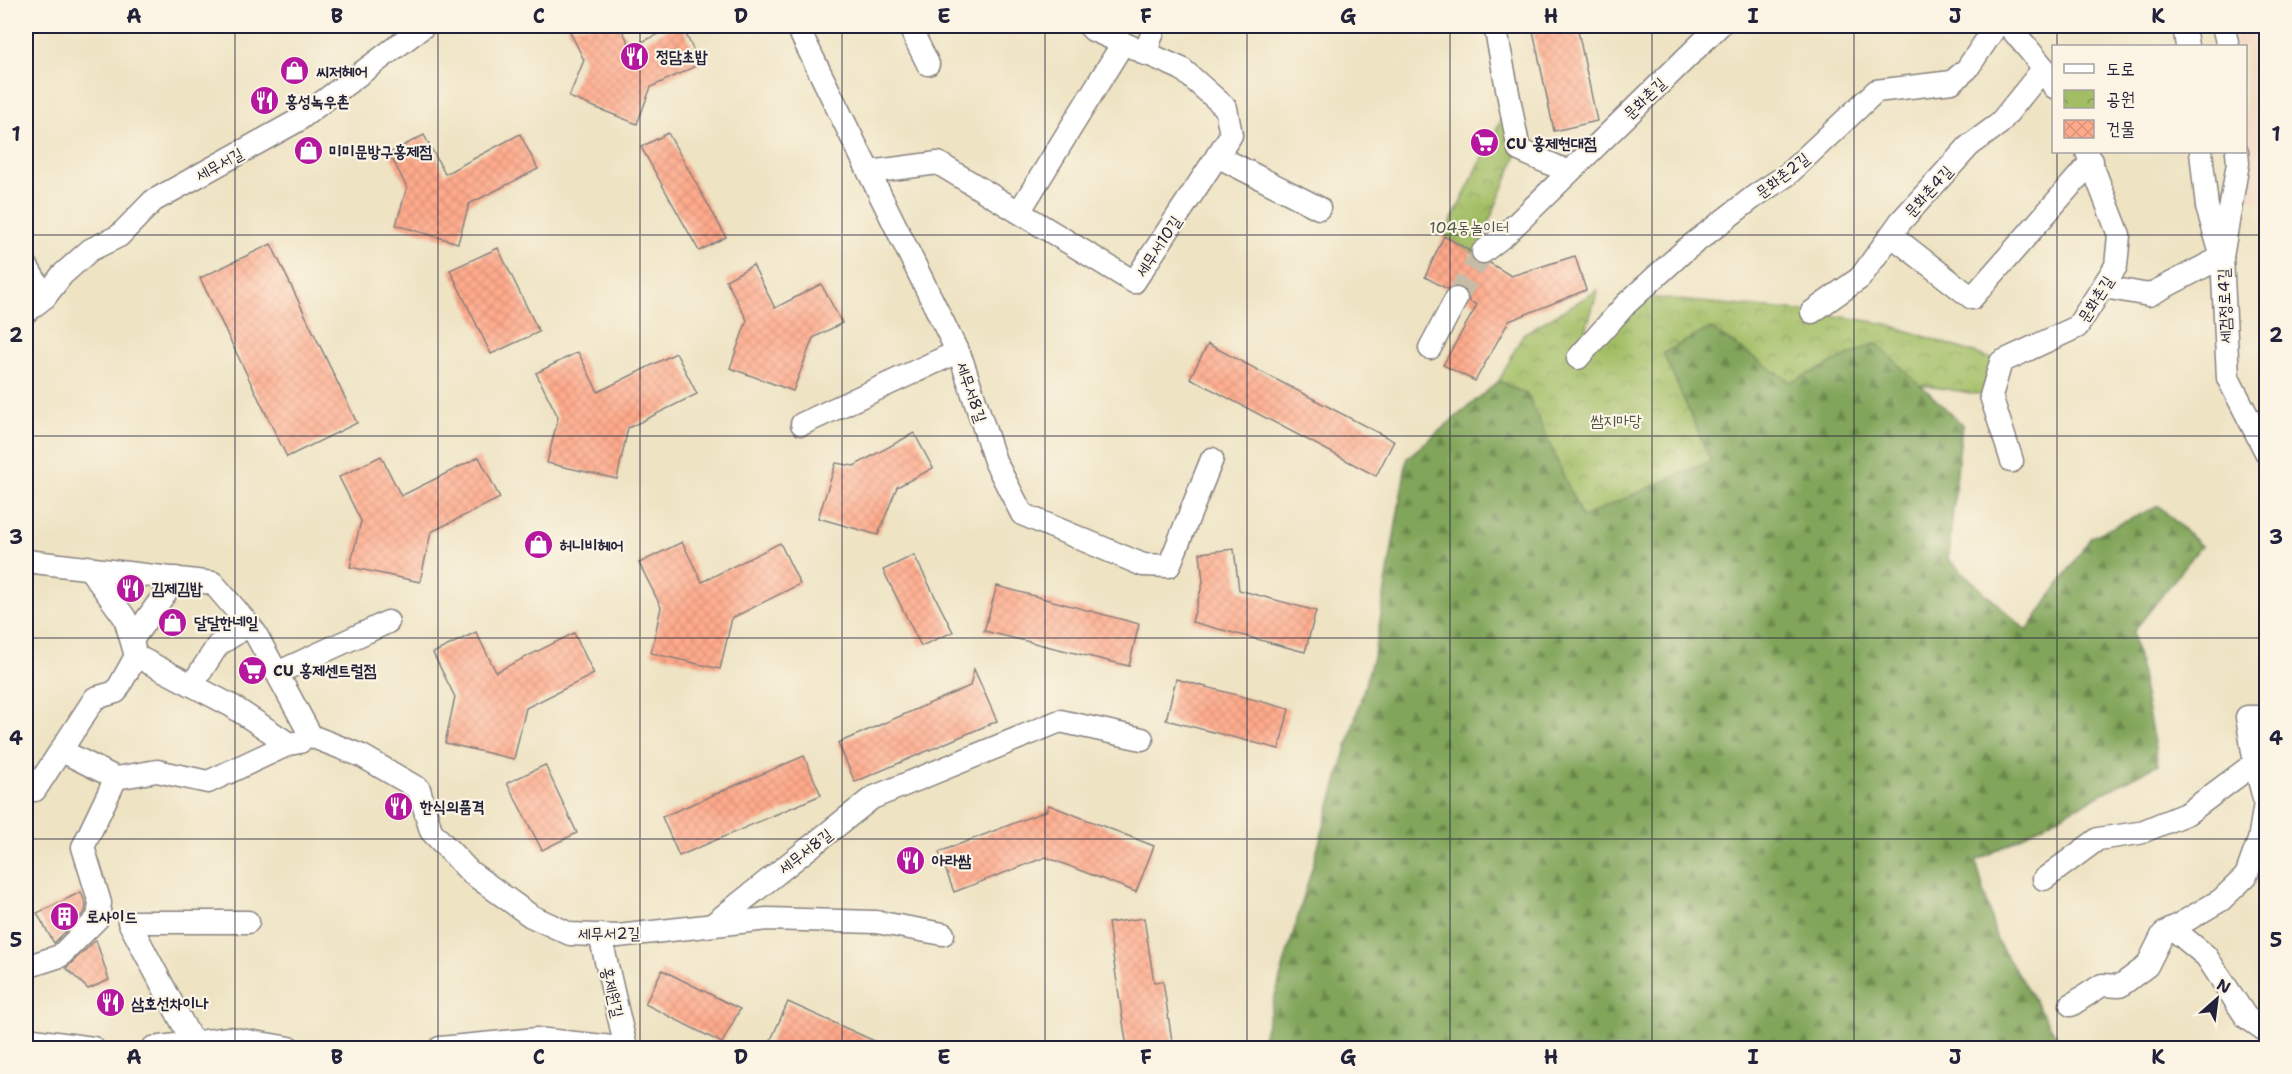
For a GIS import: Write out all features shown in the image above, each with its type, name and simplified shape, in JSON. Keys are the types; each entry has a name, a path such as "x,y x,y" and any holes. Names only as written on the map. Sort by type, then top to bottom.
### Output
{"street":[{"name":"세무서길","path":"26,312 45,297 62,275 90,250 119,236 153,201 297,121 398,33 424,26"},
{"name":"세무서8길","path":"797,26 957,352 995,461 1022,514 1143,565 1169,566 1212,459"},
{"path":"909,26 928,64"},
{"name":"세무서10길","path":"869,172 938,163 1134,282 1231,135 1226,108 1182,69 1145,54 1089,26"},
{"path":"1145,54 1155,26"},
{"path":"1495,26 1519,150 1569,172"},
{"name":"문화촌길","path":"1483,252 1497,229 1569,172 1719,26"},
{"name":"문화촌2길","path":"1578,358 1626,304 1684,251 1755,196 1787,175 1876,92 1952,82 1967,69 1995,26"},
{"path":"2009,26 2049,78"},
{"path":"2184,26 2187,45"},
{"path":"2223,26 2228,45"},
{"path":"1019,212 1123,43"},
{"name":"문화촌4길","path":"1812,312 1860,278 1891,235 1969,146 1999,124 2049,78"},
{"path":"2104,286 2149,294 2222,256 2207,207 2201,153"},
{"name":"세검정로4길","path":"2237,153 2238,163 2222,256 2228,378 2266,452"},
{"path":"1217,156 1319,208"},
{"name":"문화촌길","path":"1891,235 1972,298 2090,156"},
{"name":"문화촌길","path":"2012,461 1991,396 2001,362 2077,327 2115,266 2119,235 2090,156"},
{"path":"26,265 45,297"},
{"path":"1430,348 1456,299"},
{"path":"802,424 957,352"},
{"path":"26,561 213,583 249,626 311,736 317,738"},
{"path":"88,567 125,618 134,648 192,685 232,706 289,744"},
{"path":"26,789 35,790 95,698 116,692 134,648 176,578"},
{"path":"277,673 388,622"},
{"path":"192,685 218,645 249,626"},
{"path":"2071,1005 2103,985 2120,986 2147,966 2163,934 2221,900 2246,876 2259,840 2265,803 2247,717 2266,717"},
{"name":"세무서8길","path":"710,926 873,798 1060,721 1142,739"},
{"path":"62,751 116,778 157,771 208,782 289,744 317,738"},
{"name":"세무서2길","path":"317,738 362,756 419,789 431,831 470,872 531,916 570,934 618,936 767,919 876,922 943,934"},
{"path":"2044,879 2098,839 2139,833 2188,813 2255,763"},
{"path":"26,966 60,956 98,918 100,903 83,847 116,778"},
{"path":"193,1043 129,922 248,922"},
{"path":"2172,928 2206,956 2246,1017 2266,1031"},
{"name":"홍제원길","path":"600,936 624,1048"},
{"path":"153,1048 229,1038 261,1046 290,1048"},
{"path":"26,1039 93,1048"},
{"path":"440,1048 537,1039 624,1048"}],"shaded area":[{"path":"2232,26 2266,26 2266,204 2246,198 2247,45 2237,45"}],"green space":[{"name":"104동놀이터","path":"1505,112 1519,150 1488,224 1480,257 1444,236"},
{"name":"쌈지마당","path":"1598,290 1578,356 1634,296 1812,312 1887,324 2001,362 1991,396 1920,385 1876,343 1791,382 1710,328 1663,353 1711,461 1582,517 1528,395 1499,381 1523,334"},
{"path":"1710,328 1791,382 1876,343 1962,424 1948,559 2027,631 2091,537 2159,506 2201,546 2133,632 2158,764 1976,861 1997,941 2064,1048 1260,1048 1375,650 1407,458 1499,381 1528,395 1582,516 1711,461 1663,353"}],"building":[{"path":"567,26 620,26 631,47 676,26 682,26 700,64 651,87 637,124 569,97 584,60"},
{"path":"1532,26 1577,26 1597,121 1554,131"},
{"path":"668,133 726,237 699,251 641,147"},
{"path":"520,134 538,169 469,204 458,243 396,225 407,187 389,153 424,135 445,174"},
{"path":"1444,236 1470,251 1472,260 1477,264 1490,263 1511,276 1575,256 1586,290 1509,321 1475,381 1443,365 1477,305 1469,301 1468,292 1463,287 1455,286 1447,289 1425,277"},
{"path":"271,244 357,423 287,457 200,278"},
{"path":"498,248 539,332 491,354 450,270"},
{"path":"753,265 775,308 821,284 842,323 813,338 793,391 730,368 747,320 726,280"},
{"path":"1208,344 1394,441 1376,476 1190,378"},
{"path":"578,352 598,392 676,353 697,394 628,428 617,479 547,463 558,417 536,373"},
{"path":"914,433 933,468 897,487 878,535 818,518 836,463 854,466"},
{"path":"381,456 401,496 479,457 500,498 431,532 420,582 350,567 361,521 339,477"},
{"path":"682,542 702,582 780,543 800,584 732,618 720,669 651,653 661,607 639,563"},
{"path":"1234,549 1239,590 1316,611 1305,652 1192,622 1203,582 1200,553"},
{"path":"914,555 953,632 921,646 883,570"},
{"path":"997,586 1139,624 1129,666 984,631"},
{"path":"476,632 496,672 574,633 594,674 526,708 514,759 445,743 455,697 433,653"},
{"path":"974,669 997,721 855,782 838,743 970,686"},
{"path":"1176,679 1289,709 1279,749 1166,720"},
{"path":"804,756 821,795 679,856 662,817"},
{"path":"545,765 577,833 542,850 507,783"},
{"path":"1049,805 1154,846 1136,892 1046,857 954,892 939,852 1046,811"},
{"name":"로사이드","path":"81,892 86,904 85,912 54,943 37,913"},
{"path":"1144,918 1154,982 1163,981 1173,1048 1127,1048 1108,923"},
{"path":"96,940 109,980 88,989 66,968"},
{"path":"662,970 740,1009 722,1043 645,1004"},
{"path":"788,1002 890,1048 779,1048 769,1044"}],"tunnel":[{"path":"1456,299 1483,252"}],"place":[{"name":"정담초밥","path":"635,56"},
{"name":"씨저헤어","path":"295,71"},
{"name":"홍성녹우촌","path":"264,101"},
{"name":"CU 홍제현대점","path":"1485,143"},
{"name":"미미문방구홍제점","path":"308,151"},
{"name":"허니비헤어","path":"538,545"},
{"name":"김제김밥","path":"130,588"},
{"name":"달달한네일","path":"173,622"},
{"name":"CU 홍제센트럴점","path":"252,670"},
{"name":"한식의품격","path":"399,806"},
{"name":"아라쌈","path":"911,860"},
{"name":"로사이드","path":"65,916"},
{"name":"삼호선차이나","path":"110,1003"}]}
